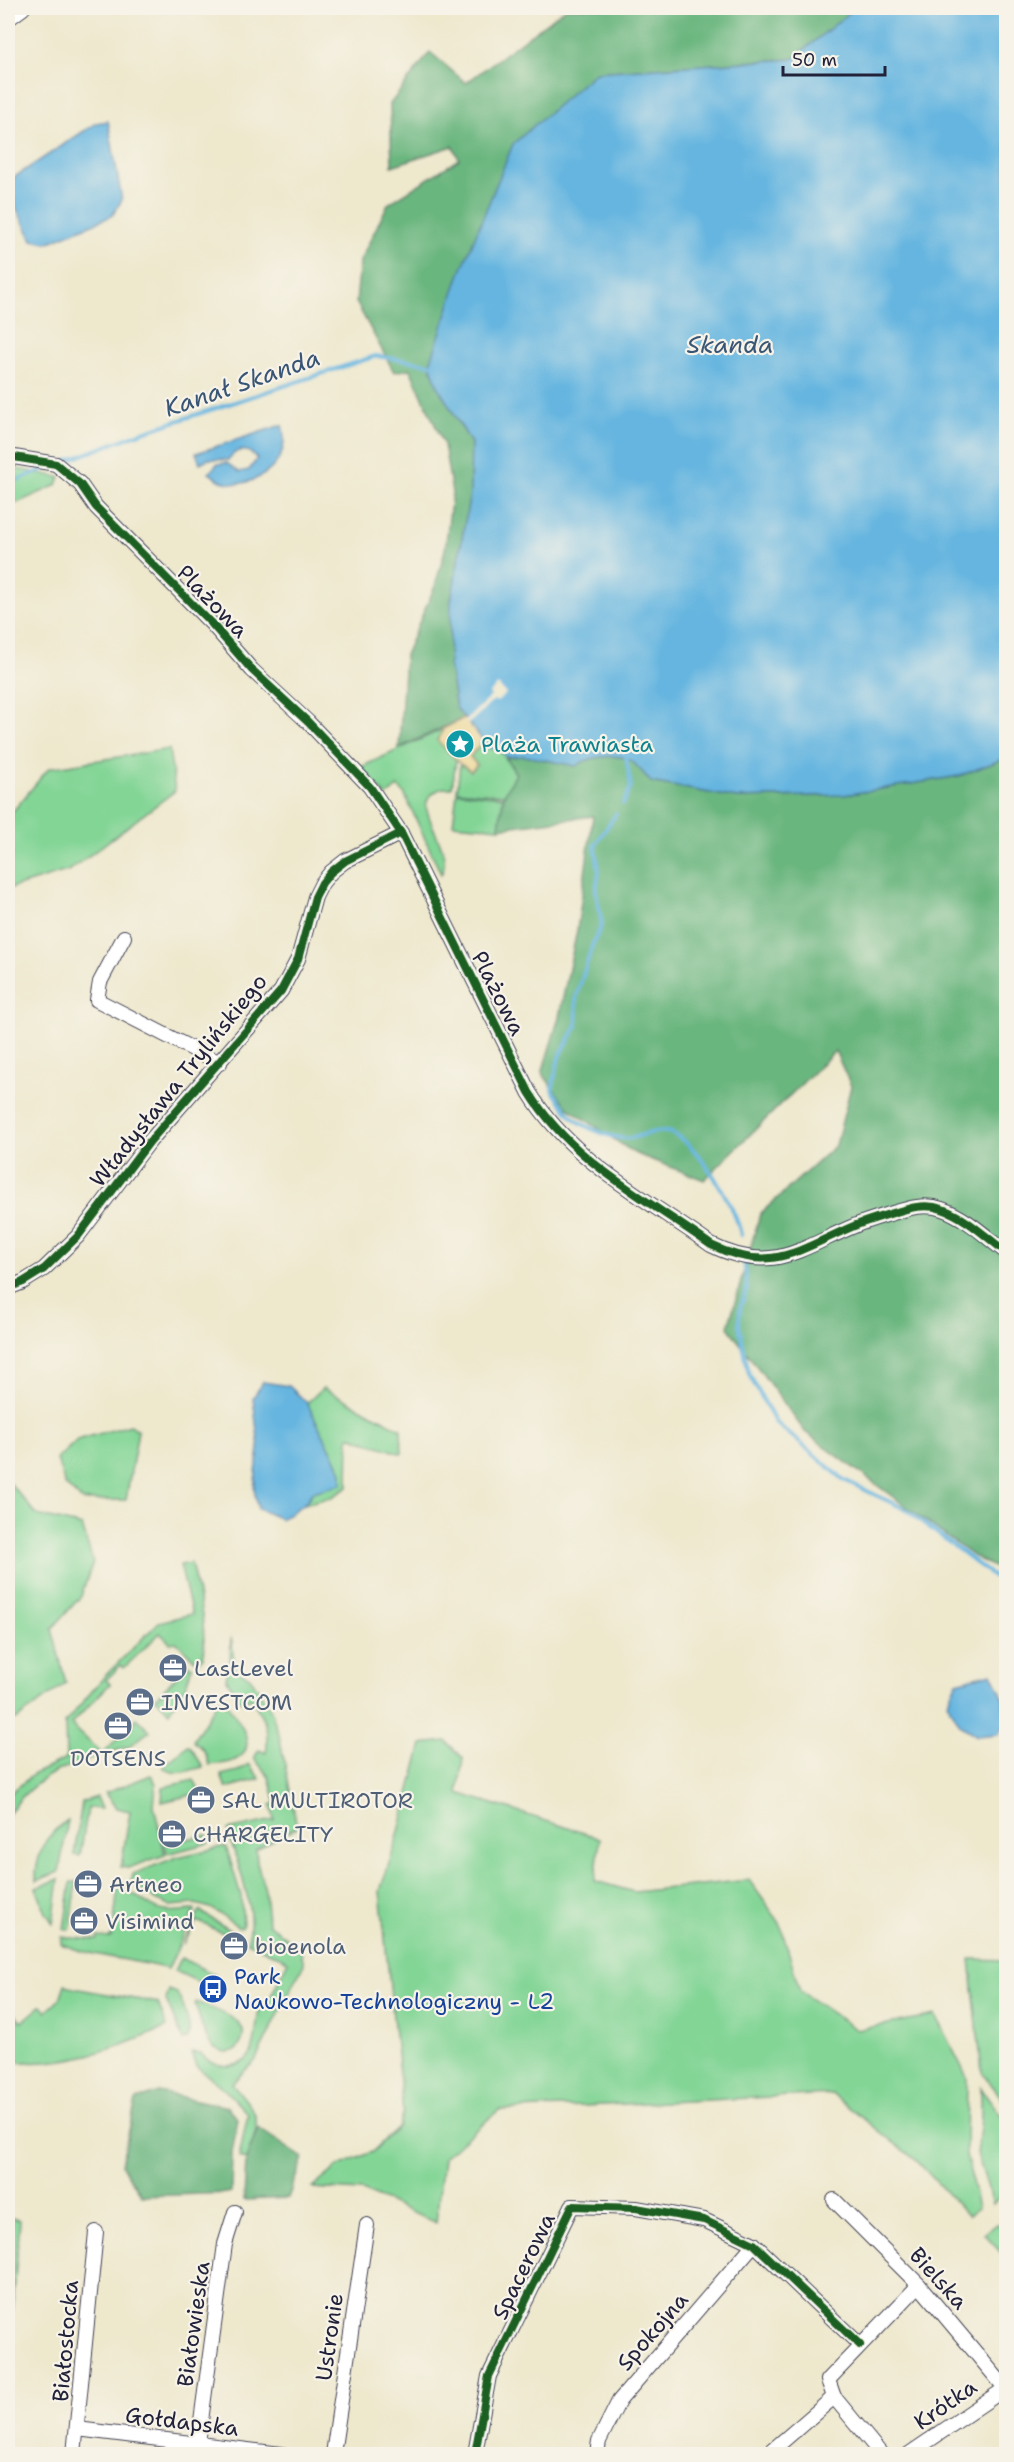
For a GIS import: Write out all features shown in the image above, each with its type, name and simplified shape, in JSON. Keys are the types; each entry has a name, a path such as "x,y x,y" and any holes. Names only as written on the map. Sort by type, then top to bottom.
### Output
{"street":[{"path":"8,19 23,8"},
{"name":"Plażowa","path":"8,456 56,464 80,484 96,507 211,623 252,670 308,722 370,787 401,833 529,1092 554,1128 591,1162 711,1245 729,1254 746,1258 772,1258 798,1253 853,1227 909,1208 928,1206 942,1209 959,1217 1006,1252"},
{"name":"Władysława Trylińskiego","path":"8,1288 44,1269 78,1236 150,1141 220,1063 280,991 298,959 310,913 322,883 331,872 345,861 401,833"},
{"path":"124,937 100,982 97,1000 220,1063"},
{"name":"Bielska","path":"834,2200 919,2285 1006,2389"},
{"name":"Spacerowa","path":"475,2454 489,2376 572,2206 636,2208 704,2220 754,2244 860,2345"},
{"name":"Białowieska","path":"198,2443 225,2244 235,2212"},
{"name":"Ustronie","path":"333,2454 367,2225"},
{"name":"Białostocka","path":"74,2454 96,2232"},
{"name":"Spokojna","path":"597,2454 599,2441 619,2401 754,2244"},
{"path":"881,2454 834,2397 828,2380 919,2285"},
{"name":"Krótka","path":"909,2454 1006,2389"},
{"path":"768,2454 834,2397"},
{"name":"Gołdapska","path":"77,2429 281,2454"}],"green space":[{"path":"566,8 855,8 793,59 596,72 430,364 438,387 471,443 470,494 451,601 449,664 456,708 466,717 399,748 405,655 435,586 445,550 452,493 444,445 410,369 394,372 356,302 360,261 388,204 459,159 453,146 392,166 390,104 430,52 466,83"},
{"path":"8,467 60,477 57,485 8,507"},
{"path":"441,730 443,732 437,740 456,760 452,788 436,791 426,805 444,858 441,874 404,793 398,787 386,796 361,767"},
{"path":"483,740 490,749 499,748 516,774 504,795 457,791 460,764 471,771 477,765 470,757"},
{"path":"169,749 175,791 70,870 8,889 8,817 49,768"},
{"path":"525,756 576,766 595,758 611,756 626,758 634,763 651,782 737,798 844,795 959,776 1006,758 1006,1574 973,1556 805,1432 728,1327 760,1214 836,1145 851,1086 835,1051 704,1180 634,1153 567,1107 542,1073 559,1017 577,930 593,816 499,828 504,795 516,774 506,757"},
{"path":"457,792 503,797 499,828 453,824"},
{"path":"323,1388 401,1429 402,1454 349,1436 348,1487 332,1497 304,1504 313,1492 342,1472 307,1403"},
{"path":"130,1425 138,1431 126,1500 83,1501 65,1485 57,1459 77,1440"},
{"path":"8,1481 37,1515 82,1526 93,1562 81,1596 52,1629 66,1683 16,1720 8,1722"},
{"path":"191,1563 203,1622 203,1658 199,1661 195,1660 176,1642 170,1643 160,1633 124,1668 121,1665 106,1680 110,1684 71,1724 101,1753 57,1771 43,1780 18,1802 8,1815 8,1795 34,1774 66,1759 65,1723 104,1677 159,1622 192,1614 180,1565"},
{"path":"231,1637 235,1667 250,1677 270,1708 279,1734 297,1827 256,1849 257,1863 265,1890 268,1924 300,1948 304,1964 255,2061 232,2083 249,2104 256,2118 255,2134 246,2160 239,2157 248,2114 224,2089 196,2066 191,2053 201,2054 212,2063 223,2066 239,2064 247,2059 254,2044 261,2006 265,2008 288,1961 247,1942 250,1930 248,1901 228,1830 274,1820 271,1805 276,1803 269,1777 254,1758 259,1750 266,1753 265,1724 251,1698 243,1702 239,1700 226,1678 230,1661"},
{"path":"188,1664 192,1667 186,1685 169,1712 156,1698"},
{"path":"219,1699 224,1700 240,1723 247,1740 246,1748 242,1755 233,1761 209,1765 204,1751 193,1741"},
{"path":"137,1718 150,1731 128,1747 105,1754 104,1752"},
{"path":"446,1741 463,1758 458,1793 600,1838 595,1881 634,1892 749,1880 780,1923 800,1991 857,2030 935,2015 967,2077 966,2154 978,2208 968,2216 917,2161 832,2094 499,2110 443,2158 436,2223 362,2191 312,2188 339,2166 372,2152 399,2126 403,2112 380,1891 397,1839 422,1744"},
{"path":"188,1745 203,1767 177,1773 163,1767"},
{"path":"249,1764 260,1779 226,1788 221,1775 238,1771"},
{"path":"151,1775 156,1784 154,1806 165,1855 128,1868 121,1867 130,1811 116,1808 105,1793"},
{"path":"194,1780 200,1793 162,1802 163,1787"},
{"path":"97,1797 102,1809 88,1808 80,1856 74,1855 82,1802"},
{"path":"68,1820 59,1872 36,1881 37,1863 43,1846"},
{"path":"164,1827 168,1843 207,1835 209,1843 167,1854 161,1828"},
{"path":"226,1846 241,1896 243,1926 239,1927 211,1908 195,1904 170,1906 156,1900 131,1883 133,1874 177,1857"},
{"path":"59,1879 53,1923 46,1913 36,1888"},
{"path":"71,1882 77,1882 70,1930 64,1929"},
{"path":"118,1888 159,1910 172,1912 195,1910 168,1969 74,1949 61,1944 62,1937 97,1940 98,1937 110,1938"},
{"path":"199,1911 230,1930 230,1933 228,1935 197,1921 183,1944"},
{"path":"181,1958 215,1975 209,1987 175,1971"},
{"path":"970,1959 1006,1960 1006,2104 982,2072"},
{"path":"65,1984 73,1988 158,2003 167,2027 89,2055 47,2062 8,2060 8,2006 22,2022 42,2005 47,2011 60,1999"},
{"path":"169,1990 177,1993 187,2016 189,2033 188,2038 183,2040 166,2000"},
{"path":"196,2002 224,2013 240,2024 243,2032 242,2040 236,2050 226,2052 212,2046 203,2030"},
{"path":"981,2088 1006,2122 1006,2193 1002,2194 993,2204 977,2154 981,2119"},
{"path":"159,2092 228,2107 238,2119 232,2153 231,2193 142,2196 121,2164 136,2100"},
{"path":"258,2128 303,2158 288,2198 244,2200 246,2160"},
{"path":"8,2217 20,2220 8,2368"},
{"path":"997,2224 1006,2227 1006,2258 984,2234"}],"sand":[{"name":"Plaża Trawiasta","path":"466,717 483,740 470,757 477,765 471,771 460,764 437,740 443,732 441,730"}],"water":[{"name":"Skanda","path":"855,8 1006,8 1006,758 959,776 844,795 737,798 651,782 634,763 626,758 611,756 595,758 576,766 525,756 506,757 499,748 490,749 456,708 449,664 451,601 470,494 471,443 438,387 430,364 459,276 513,144 596,72 793,59"},
{"path":"108,121 122,200 112,216 47,243 32,240 9,193 10,180 96,123"},
{"path":"282,425 284,442 280,457 268,472 250,481 230,483 221,481 209,473 217,464 227,463 239,472 249,470 257,459 250,452 242,450 228,460 208,459 200,463 196,453"},
{"path":"263,1382 289,1386 307,1403 342,1472 342,1484 313,1492 304,1504 281,1519 258,1509 254,1489 259,1448 253,1398"},
{"path":"992,1673 1003,1697 1006,1722 998,1734 977,1736 960,1725 947,1702 957,1682"}],"pier":[{"path":"498,685 506,694 497,702 494,700 468,724 465,721 491,696 489,693"}],"waterway":[{"name":"Kanał Skanda","path":"67,461 140,433 376,356 430,364"},
{"name":"Kanał Skanda","path":"8,484 49,467"},
{"path":"623,804 631,787 626,757"},
{"path":"616,814 595,845 599,871 596,892 602,924 592,946 576,998 577,1026 559,1057 552,1090 575,1119 602,1133 631,1138 663,1131 679,1138 703,1161 714,1176 732,1208 741,1235"},
{"path":"744,1259 747,1289 740,1308 739,1325 749,1374 775,1422 844,1480 905,1509 993,1576 1006,1580"}],"cycle path":[{"path":"8,456 56,464 80,484 96,507 211,623 252,670 308,722 370,787 401,833 529,1092 566,1139 588,1159 636,1195 711,1245 732,1254 751,1258 785,1255 863,1222 923,1206 936,1207 959,1217 1006,1252"},
{"path":"8,1288 44,1269 78,1236 150,1141 281,991 298,959 315,897 331,872 345,861 401,833"},
{"path":"475,2454 489,2376 572,2206 636,2208 704,2220 754,2244 860,2345"}],"place":[{"name":"Plaża Trawiasta","path":"460,744"},
{"name":"LastLevel","path":"173,1668"},
{"name":"INVESTCOM","path":"140,1702"},
{"name":"DOTSENS","path":"118,1726"},
{"name":"SAL MULTIROTOR","path":"201,1800"},
{"name":"CHARGELITY","path":"172,1834"},
{"name":"Artneo","path":"88,1884"},
{"name":"Visimind","path":"84,1921"},
{"name":"bioenola","path":"234,1946"},
{"name":"Park Naukowo-Technologiczny - L2","path":"213,1989"}]}
